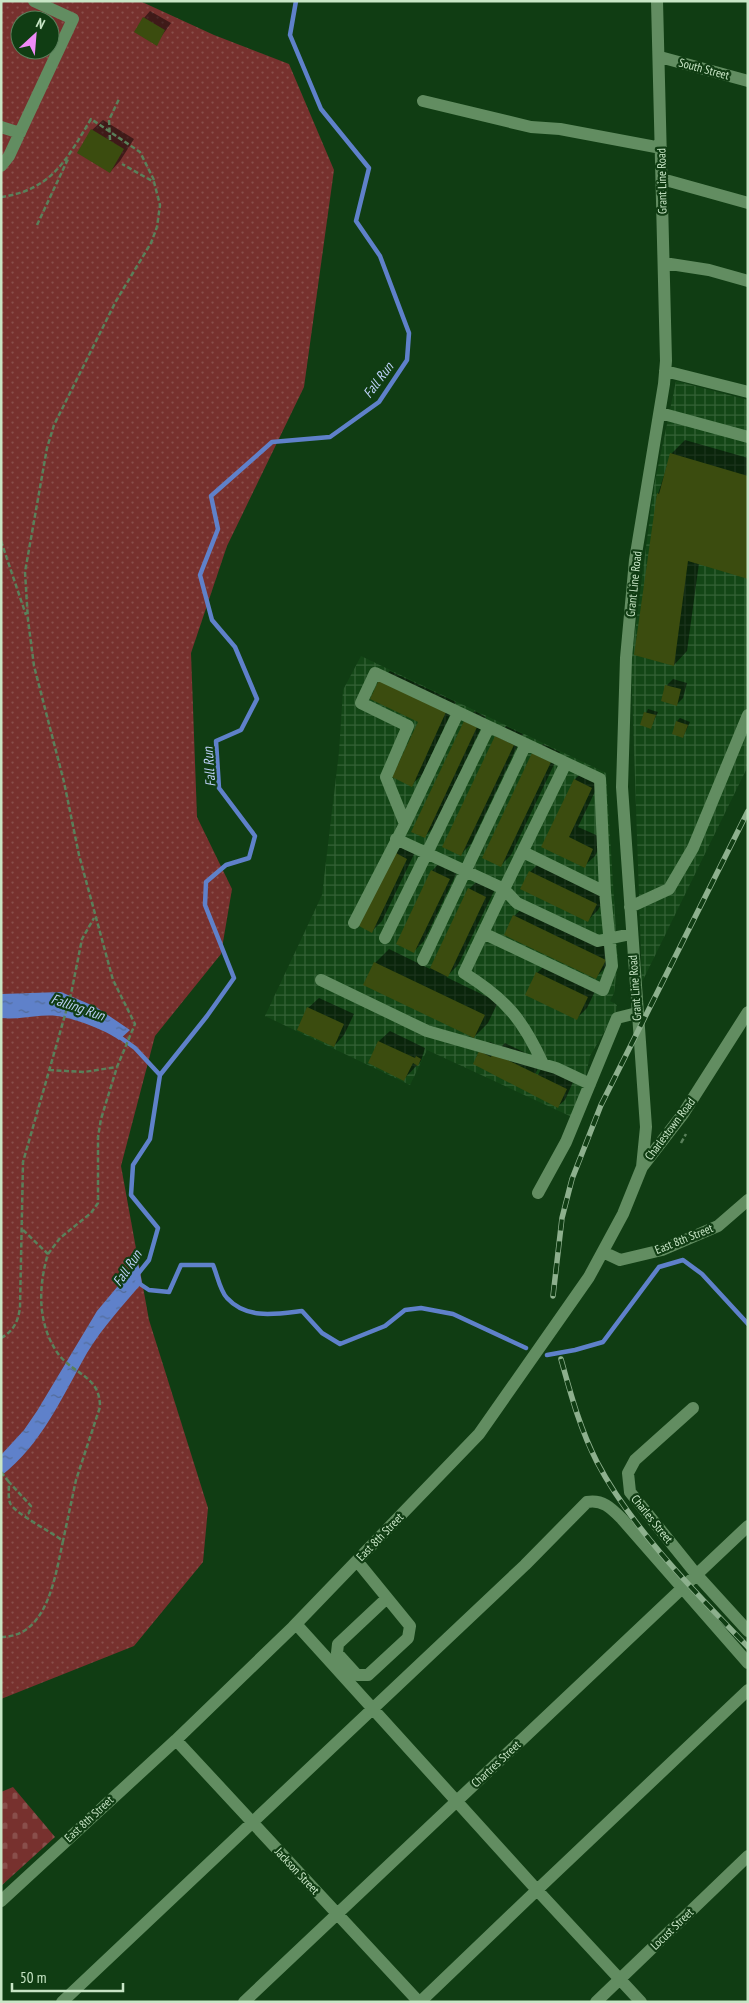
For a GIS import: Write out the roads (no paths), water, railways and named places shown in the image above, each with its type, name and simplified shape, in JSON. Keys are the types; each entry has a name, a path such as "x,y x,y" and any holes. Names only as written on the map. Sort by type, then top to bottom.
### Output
{"street":[{"path":"1,166 9,156 73,19 34,1"},
{"name":"Grant Line Road","path":"642,1167 646,1127 622,787 626,658 635,560 660,414 665,371 662,148 657,1"},
{"name":"South Street","path":"660,57 748,81"},
{"path":"423,101 531,127 560,129 662,148"},
{"path":"1,127 20,133"},
{"path":"662,179 748,203"},
{"path":"664,263 710,270 748,281"},
{"path":"665,371 748,392"},
{"path":"660,414 748,436"},
{"path":"405,824 386,777 408,726 361,703 375,673 600,779 605,892 612,966 603,990 483,934"},
{"path":"354,923 405,824 458,713"},
{"path":"630,907 669,889 693,848 748,715"},
{"path":"385,938 489,727"},
{"path":"423,960 526,744"},
{"path":"543,1064 528,1033 514,1014 490,990 464,973 566,763"},
{"path":"396,839 504,889 517,903 598,941 631,934"},
{"path":"523,852 605,892"},
{"path":"321,980 427,1031 543,1064 590,1084"},
{"name":"Charlestown Road","path":"603,1252 632,1194 642,1167 683,1114 748,1012"},
{"path":"538,1193 566,1142 617,1018 637,1013"},
{"name":"East 8th Street","path":"1,1901 176,1740 296,1624 479,1434 589,1278 603,1252 620,1260 662,1250 718,1226 748,1200"},
{"name":"Charles Street","path":"693,1408 643,1451 628,1473 630,1492 696,1574 748,1631"},
{"path":"62,2002 524,1565 588,1502 596,1500 614,1510 748,1663"},
{"name":"Chartres Street","path":"244,2002 748,1526"},
{"path":"357,1561 410,1626 408,1638 368,1675 357,1675 337,1653 338,1644 387,1598"},
{"path":"296,1624 640,2002"},
{"path":"420,2002 748,1690"},
{"name":"Jackson Street","path":"176,1740 420,2002"},
{"name":"Locust Street","path":"596,2002 748,1856"}],"water":[{"path":"61,992 96,1007 130,1030 119,1040 98,1029 64,1017 1,1018 1,994"},
{"path":"138,1262 142,1283 93,1344 40,1435 1,1476 1,1455 24,1430 37,1411 97,1311"}],"waterway":[{"name":"Fall Run","path":"137,1275 149,1260 158,1228 131,1195 133,1165 150,1139 160,1075 207,1016 234,978 205,905 206,882 226,865 249,858 255,836 219,788 216,741 241,730 257,699 235,647 212,620 200,575 218,529 211,496 272,442 330,437 379,402 407,360 409,333 380,256 356,221 369,168 321,109 290,35 296,1"},
{"name":"Falling Run","path":"117,1035 135,1048 160,1075"},
{"path":"547,1355 603,1342 659,1267 683,1260 702,1274 748,1324"},
{"path":"137,1282 149,1290 169,1292 181,1265 213,1265 222,1291 235,1305 253,1313 263,1314 302,1311 322,1333 340,1344 385,1326 405,1310 421,1308 453,1314 526,1348"}],"railway":[{"path":"553,1296 562,1218 572,1179 601,1105 748,811"},
{"path":"561,1359 576,1412 597,1462 611,1487 646,1536 707,1605 748,1647"}]}
